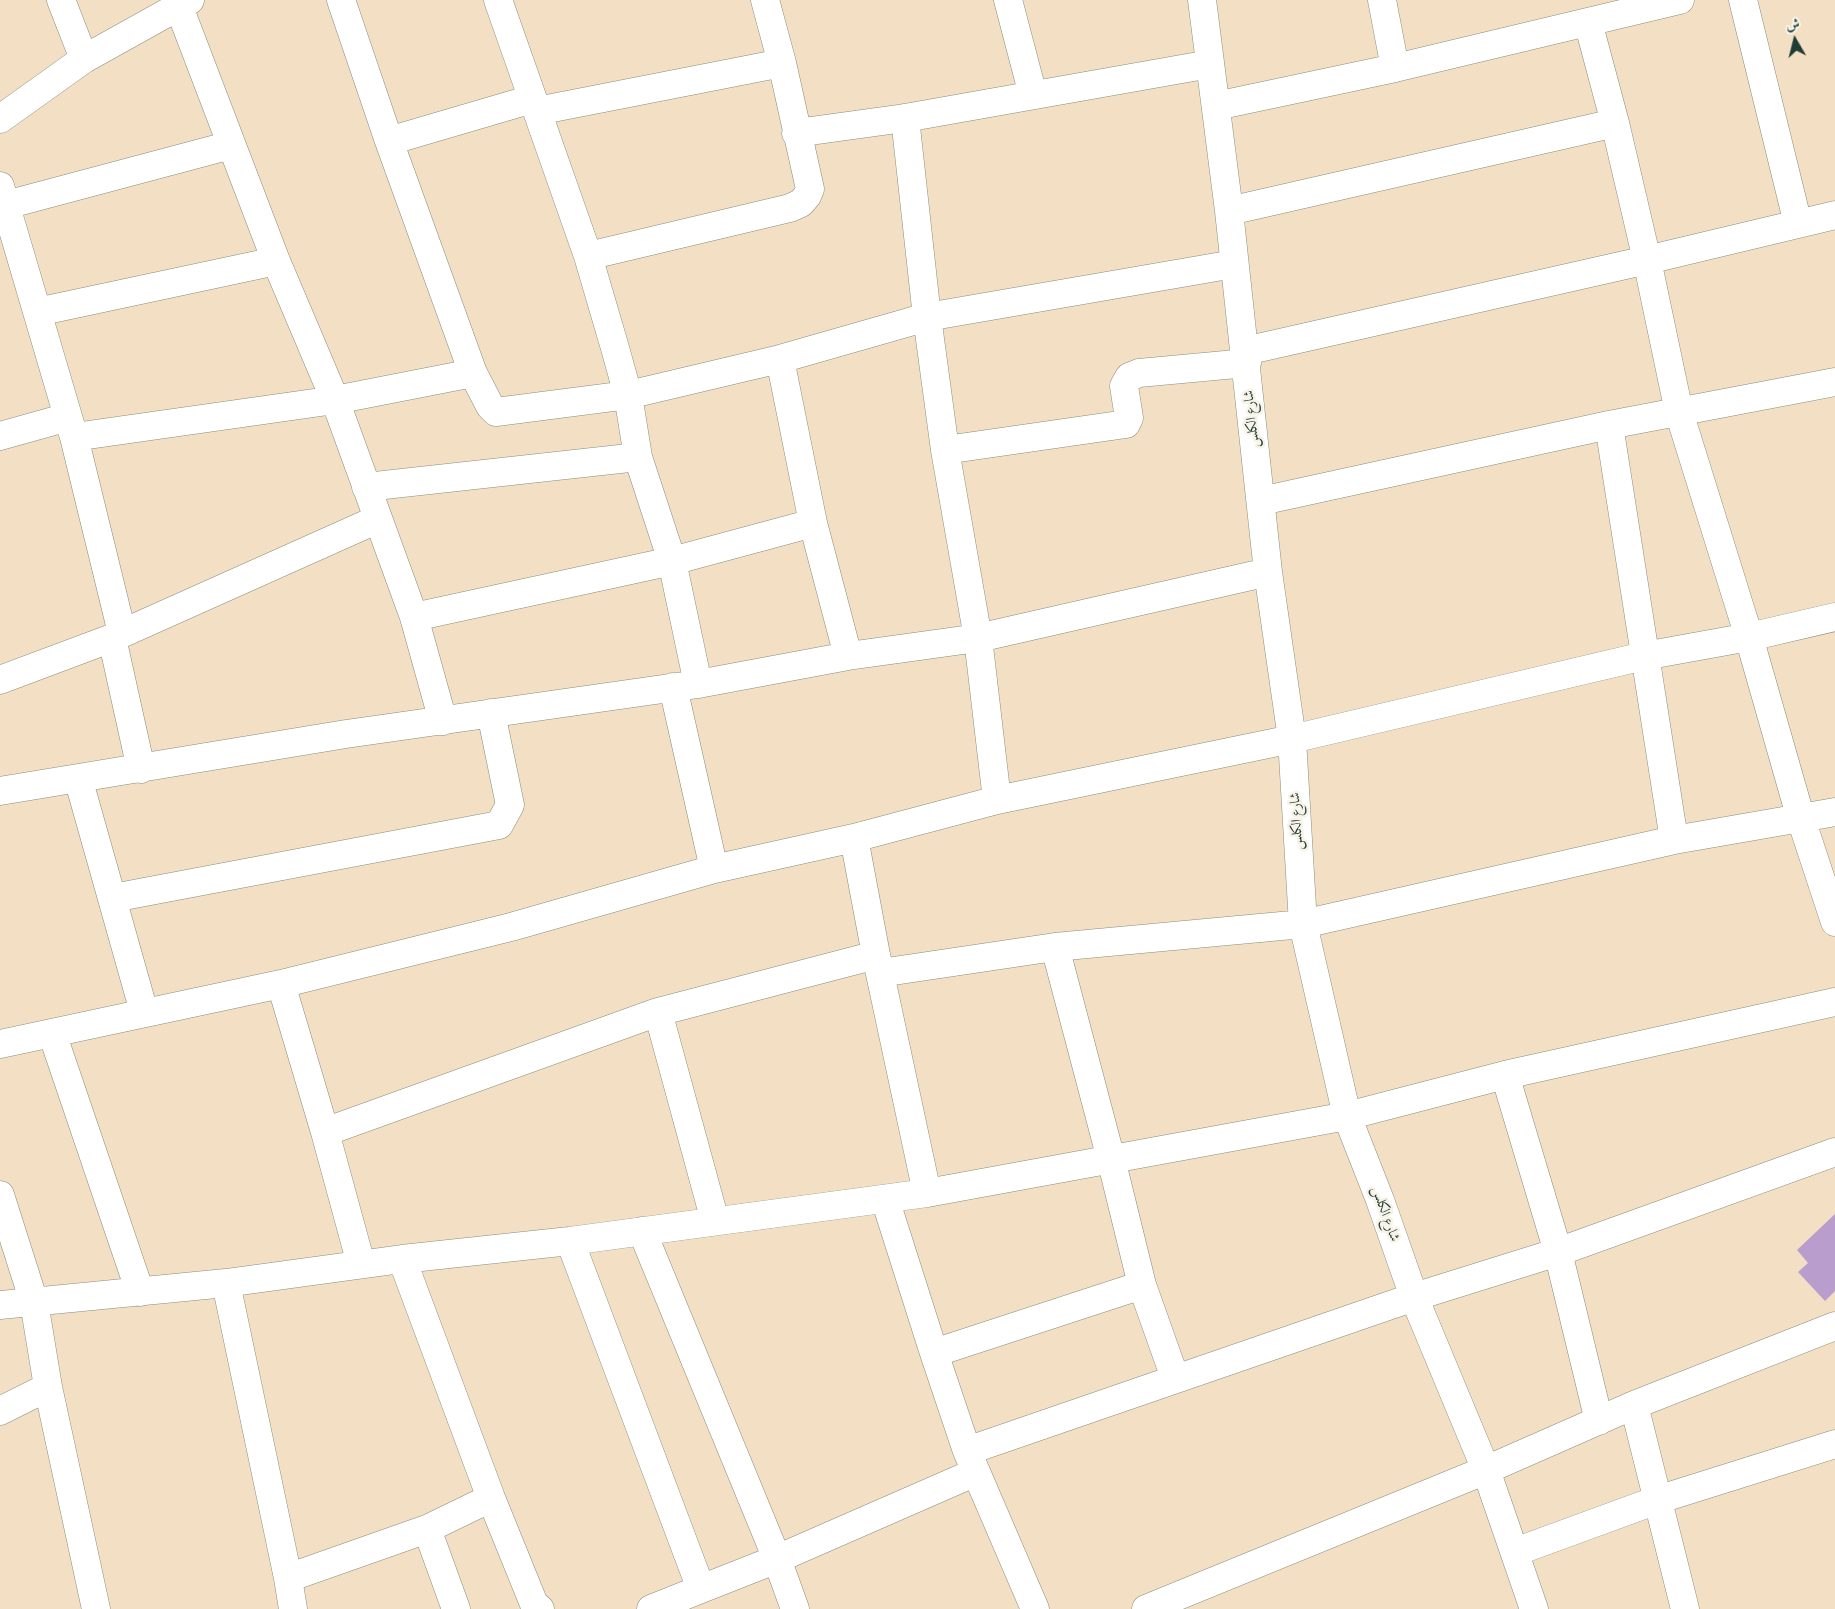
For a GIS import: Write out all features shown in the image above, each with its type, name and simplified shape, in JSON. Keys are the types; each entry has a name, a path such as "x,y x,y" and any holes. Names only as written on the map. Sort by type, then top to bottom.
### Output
{"street":[{"path":"60,0 84,60"},
{"path":"341,0 473,373 490,406 496,412 628,395 780,359 927,317 1234,264"},
{"path":"498,0 588,256 628,395 638,457 672,560 685,686 714,869"},
{"path":"588,256 790,208 801,203 807,196 810,189 796,133 782,63 765,0"},
{"path":"1008,0 1033,95"},
{"name":"شارع الكلس","path":"1202,0 1230,211 1234,264 1246,357 1268,572 1292,739 1303,924 1347,1116 1380,1200 1414,1297 1486,1470 1534,1609"},
{"path":"1382,0 1396,68"},
{"path":"1216,106 1396,68 1588,22 1640,4 1680,0"},
{"path":"1743,0 1798,224"},
{"path":"0,118 84,60 184,3 231,145 276,261 334,400 414,617 443,722"},
{"path":"1588,22 1615,123 1647,260 1679,412 1749,637 1801,818 1835,922"},
{"path":"389,140 534,105 782,63"},
{"path":"796,133 905,118 1210,64"},
{"path":"905,118 927,317 945,450 978,638 997,800"},
{"path":"1230,211 1615,123"},
{"path":"141,769 117,635 71,427 3,196 231,145"},
{"path":"945,450 1126,424 1129,418 1124,386 1129,377 1139,373 1246,357 1835,215"},
{"path":"37,312 276,261"},
{"path":"780,359 813,523 848,656"},
{"path":"0,436 334,400 473,373"},
{"path":"1260,501 1609,425 1835,382"},
{"path":"1609,425 1674,840"},
{"path":"366,486 638,457"},
{"path":"0,680 117,635 378,519"},
{"path":"414,617 672,560 813,523"},
{"path":"0,791 346,734 443,722 491,713 685,686 848,656 978,638 1268,572"},
{"path":"0,1044 281,984 511,927 714,869 854,838 997,800 1292,739 1644,656 1749,637 1835,618"},
{"path":"113,898 499,825 510,805 491,713"},
{"path":"78,778 144,1012"},
{"path":"325,1132 658,1012 878,964 1303,924 1674,840 1835,812"},
{"path":"854,838 878,964 927,1194"},
{"path":"1055,947 1142,1285 1175,1378"},
{"path":"281,984 325,1132 361,1264"},
{"path":"0,1306 226,1283 361,1264 570,1241 927,1194 1347,1116 1505,1075 1835,1002"},
{"path":"658,1012 715,1221"},
{"path":"52,1033 140,1292"},
{"path":"1505,1075 1558,1252 1600,1420"},
{"path":"651,1609 777,1559 972,1461 1175,1378 1414,1297 1558,1252 1835,1152"},
{"path":"0,1196 34,1302 48,1387 96,1609"},
{"path":"885,1199 934,1352 972,1461 1035,1609"},
{"path":"642,1231 777,1559 795,1609"},
{"path":"570,1241 701,1589"},
{"path":"402,1259 491,1498 534,1604 540,1609"},
{"path":"226,1283 293,1609"},
{"path":"934,1352 1142,1285"},
{"path":"1146,1609 1179,1603 1634,1405 1835,1326"},
{"path":"0,1411 48,1387"},
{"path":"1634,1405 1686,1609"},
{"path":"1515,1552 1657,1500 1835,1444"},
{"path":"288,1578 427,1529 491,1498"},
{"path":"427,1529 456,1609"}],"building":[{"path":"1835,1214 1835,1291 1825,1301 1798,1272 1808,1263 1797,1250"}]}
